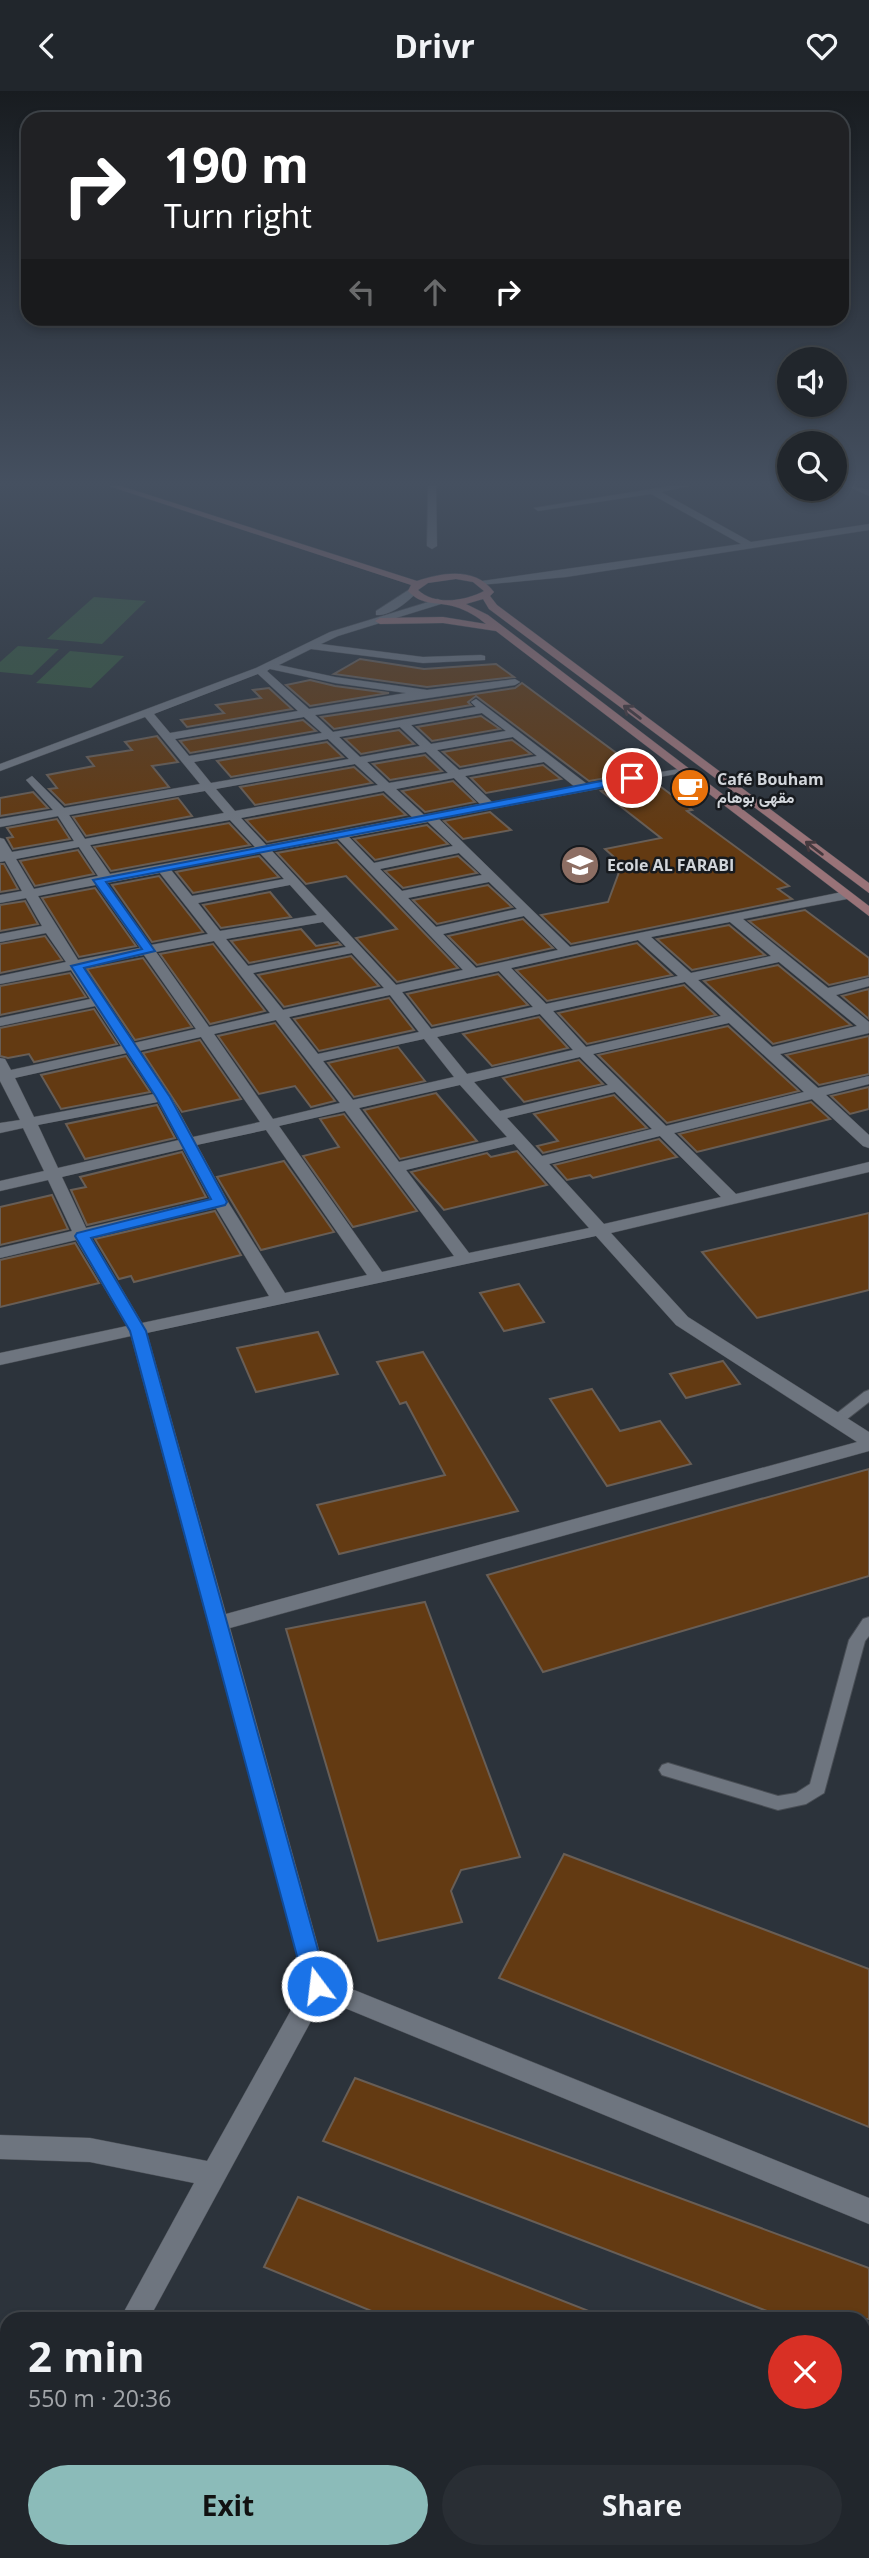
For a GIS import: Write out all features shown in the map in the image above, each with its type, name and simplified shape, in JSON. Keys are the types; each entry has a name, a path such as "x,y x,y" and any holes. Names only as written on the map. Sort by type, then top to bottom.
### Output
{"street":[{"path":"0,768 265,668 349,629 401,601"},
{"path":"435,601 457,601"},
{"path":"490,601 493,607 869,889"},
{"path":"349,629 438,602"},
{"path":"454,602 477,613 500,629 869,912"},
{"path":"380,621 443,620 500,629"},
{"path":"309,646 423,660 481,657"},
{"path":"265,668 427,693"},
{"path":"265,668 306,712 357,760 464,848 568,952"},
{"path":"165,737 369,702 515,682"},
{"path":"462,689 583,787"},
{"path":"369,702 429,749 490,807"},
{"path":"187,760 334,737 484,709"},
{"path":"146,711 231,814 394,991 463,1079 682,1321 869,1443"},
{"path":"0,823 515,733"},
{"path":"4,857 546,758"},
{"path":"0,899 681,770"},
{"path":"32,780 61,812 204,1034 378,1279"},
{"path":"341,835 472,972"},
{"path":"0,842 4,857 31,893 50,928 102,1001 130,1050 163,1097 191,1144 220,1202 280,1299"},
{"path":"372,867 464,848"},
{"path":"163,868 314,1059 465,1260"},
{"path":"399,896 493,877"},
{"path":"188,901 292,881"},
{"path":"138,2312 317,1986 138,1331 82,1236 2,1072 130,1050 472,972 847,895"},
{"path":"432,932 528,911"},
{"path":"732,917 866,1023"},
{"path":"0,980 216,936 325,918"},
{"path":"0,938 50,928"},
{"path":"642,936 869,1143"},
{"path":"243,971 354,949"},
{"path":"314,1059 783,957"},
{"path":"502,966 584,1053 733,1200"},
{"path":"827,993 869,982"},
{"path":"0,1022 102,1001"},
{"path":"0,1186 731,1018"},
{"path":"770,1052 866,1023"},
{"path":"538,1162 869,1080"},
{"path":"497,1116 619,1087"},
{"path":"0,1128 163,1097"},
{"path":"394,1168 517,1139"},
{"path":"0,1359 601,1230 869,1167"},
{"path":"0,1253 220,1202"},
{"path":"218,1624 869,1443"},
{"path":"317,1986 869,2211"},
{"path":"0,2147 90,2150 212,2174"}],"lane":[{"path":"837,1420 869,1395"},
{"path":"668,1770 778,1803 800,1800 818,1788 857,1640 869,1623"}],"green space":[{"path":"89,601 146,601 102,644 47,639"},
{"path":"18,646 59,649 32,675 0,672 0,662"},
{"path":"70,651 124,656 91,688 36,683"}],"building":[{"path":"360,659 424,669 496,664 514,677 427,687 334,674"},
{"path":"310,680 389,693 310,706 286,685"},
{"path":"522,683 642,772 589,781 476,696 468,702 471,705 334,729 321,717 515,688"},
{"path":"269,688 292,709 187,727 181,720 224,713 216,705 261,698 253,690"},
{"path":"481,716 500,729 432,741 417,727"},
{"path":"303,720 316,731 190,753 180,741"},
{"path":"399,730 414,744 361,754 345,739"},
{"path":"157,736 178,762 152,766 169,787 65,805 49,789 57,788 47,775 94,766 87,757 132,750 125,742"},
{"path":"512,740 531,754 460,767 443,752"},
{"path":"327,742 343,757 231,777 217,761"},
{"path":"425,755 442,771 390,780 373,764"},
{"path":"543,765 561,779 486,793 471,778"},
{"path":"354,767 372,783 255,805 240,787"},
{"path":"453,781 475,802 425,812 402,791"},
{"path":"653,781 692,810 687,811 789,886 778,889 792,899 571,944 541,915 608,902 622,864 605,849 661,838 601,791"},
{"path":"33,792 48,808 0,816 0,798"},
{"path":"383,794 406,815 267,842 246,820"},
{"path":"178,798 192,816 86,836 73,817"},
{"path":"490,812 511,830 463,839 444,821"},
{"path":"57,819 70,839 13,849 7,838 13,837 7,828"},
{"path":"229,823 250,845 111,871 94,847"},
{"path":"427,825 448,844 375,860 354,839"},
{"path":"337,842 458,968 397,982 356,938 397,929 346,876 306,884 277,853"},
{"path":"78,850 94,874 35,886 20,861"},
{"path":"259,856 279,877 193,893 176,872"},
{"path":"458,856 477,873 403,888 385,871"},
{"path":"0,864 4,864 18,889 0,892"},
{"path":"159,876 203,932 152,942 112,885"},
{"path":"488,885 512,907 437,924 413,900"},
{"path":"95,888 136,946 79,957 42,898"},
{"path":"270,892 291,917 221,928 203,905"},
{"path":"25,901 38,924 0,931 0,905"},
{"path":"805,910 869,958 869,976 829,985 749,921"},
{"path":"523,919 553,948 477,965 448,936"},
{"path":"729,925 765,955 692,970 657,939"},
{"path":"301,929 316,946 338,942 341,945 249,963 231,941"},
{"path":"45,936 62,960 0,973 0,944"},
{"path":"637,943 672,975 547,1001 516,970"},
{"path":"213,944 265,1011 210,1024 160,954"},
{"path":"351,956 379,986 284,1007 258,975"},
{"path":"143,958 192,1027 135,1040 87,969"},
{"path":"778,965 851,1025 773,1044 704,981"},
{"path":"70,973 86,997 0,1015 0,986"},
{"path":"498,974 528,1005 432,1026 407,994"},
{"path":"684,985 716,1015 587,1044 558,1013"},
{"path":"869,989 869,1019 842,996"},
{"path":"389,998 414,1030 319,1051 294,1019"},
{"path":"94,1009 117,1044 34,1062 29,1054 8,1058 0,1056 0,1028"},
{"path":"539,1017 568,1048 492,1066 463,1034"},
{"path":"275,1023 335,1101 311,1107 295,1086 259,1094 218,1036"},
{"path":"728,1026 799,1091 667,1123 598,1055"},
{"path":"869,1036 869,1074 819,1085 786,1055"},
{"path":"200,1040 241,1099 182,1112 143,1053"},
{"path":"398,1047 425,1081 354,1097 328,1063"},
{"path":"126,1056 150,1092 61,1109 41,1075"},
{"path":"579,1060 603,1084 524,1102 503,1078"},
{"path":"869,1087 869,1109 850,1114 831,1096"},
{"path":"436,1093 477,1141 400,1159 364,1110"},
{"path":"614,1095 647,1128 543,1153 537,1146 558,1141 534,1114"},
{"path":"811,1102 830,1119 697,1152 679,1134"},
{"path":"157,1105 175,1138 85,1159 66,1124"},
{"path":"344,1114 417,1211 353,1227 303,1156 339,1147 320,1119"},
{"path":"659,1139 677,1157 593,1178 590,1175 567,1180 554,1165"},
{"path":"517,1151 547,1185 444,1210 411,1172 487,1153 491,1157"},
{"path":"182,1152 206,1197 87,1225 71,1190 86,1187 80,1177"},
{"path":"284,1161 334,1232 261,1250 217,1177"},
{"path":"52,1195 68,1229 0,1245 0,1207"},
{"path":"215,1211 241,1255 134,1282 131,1276 119,1279 95,1239"},
{"path":"869,1213 869,1290 757,1318 702,1252"},
{"path":"75,1243 99,1283 0,1307 0,1260"},
{"path":"519,1284 544,1322 504,1331 480,1293"},
{"path":"318,1332 338,1374 256,1392 237,1348"},
{"path":"423,1352 518,1511 339,1554 317,1505 445,1475 406,1402 400,1404 377,1362"},
{"path":"723,1361 740,1384 686,1398 670,1374"},
{"path":"592,1389 620,1431 660,1421 691,1464 607,1486 550,1399"},
{"path":"869,1469 869,1576 543,1672 487,1575"},
{"path":"425,1602 520,1857 461,1870 451,1891 462,1922 378,1941 286,1629"},
{"path":"564,1854 869,1969 869,2127 499,1978"},
{"path":"355,2078 869,2268 869,2312 770,2312 323,2141"},
{"path":"298,2197 591,2312 374,2312 264,2267"}],"place":[{"name":"Café Bouham مقهى بوهام","path":"690,788"},
{"name":"Ecole AL FARABI","path":"580,865"}],"route":[{"path":"317,1986 138,1331 82,1236 220,1202 191,1144 163,1097 77,966 149,951 99,880 632,778"}]}
